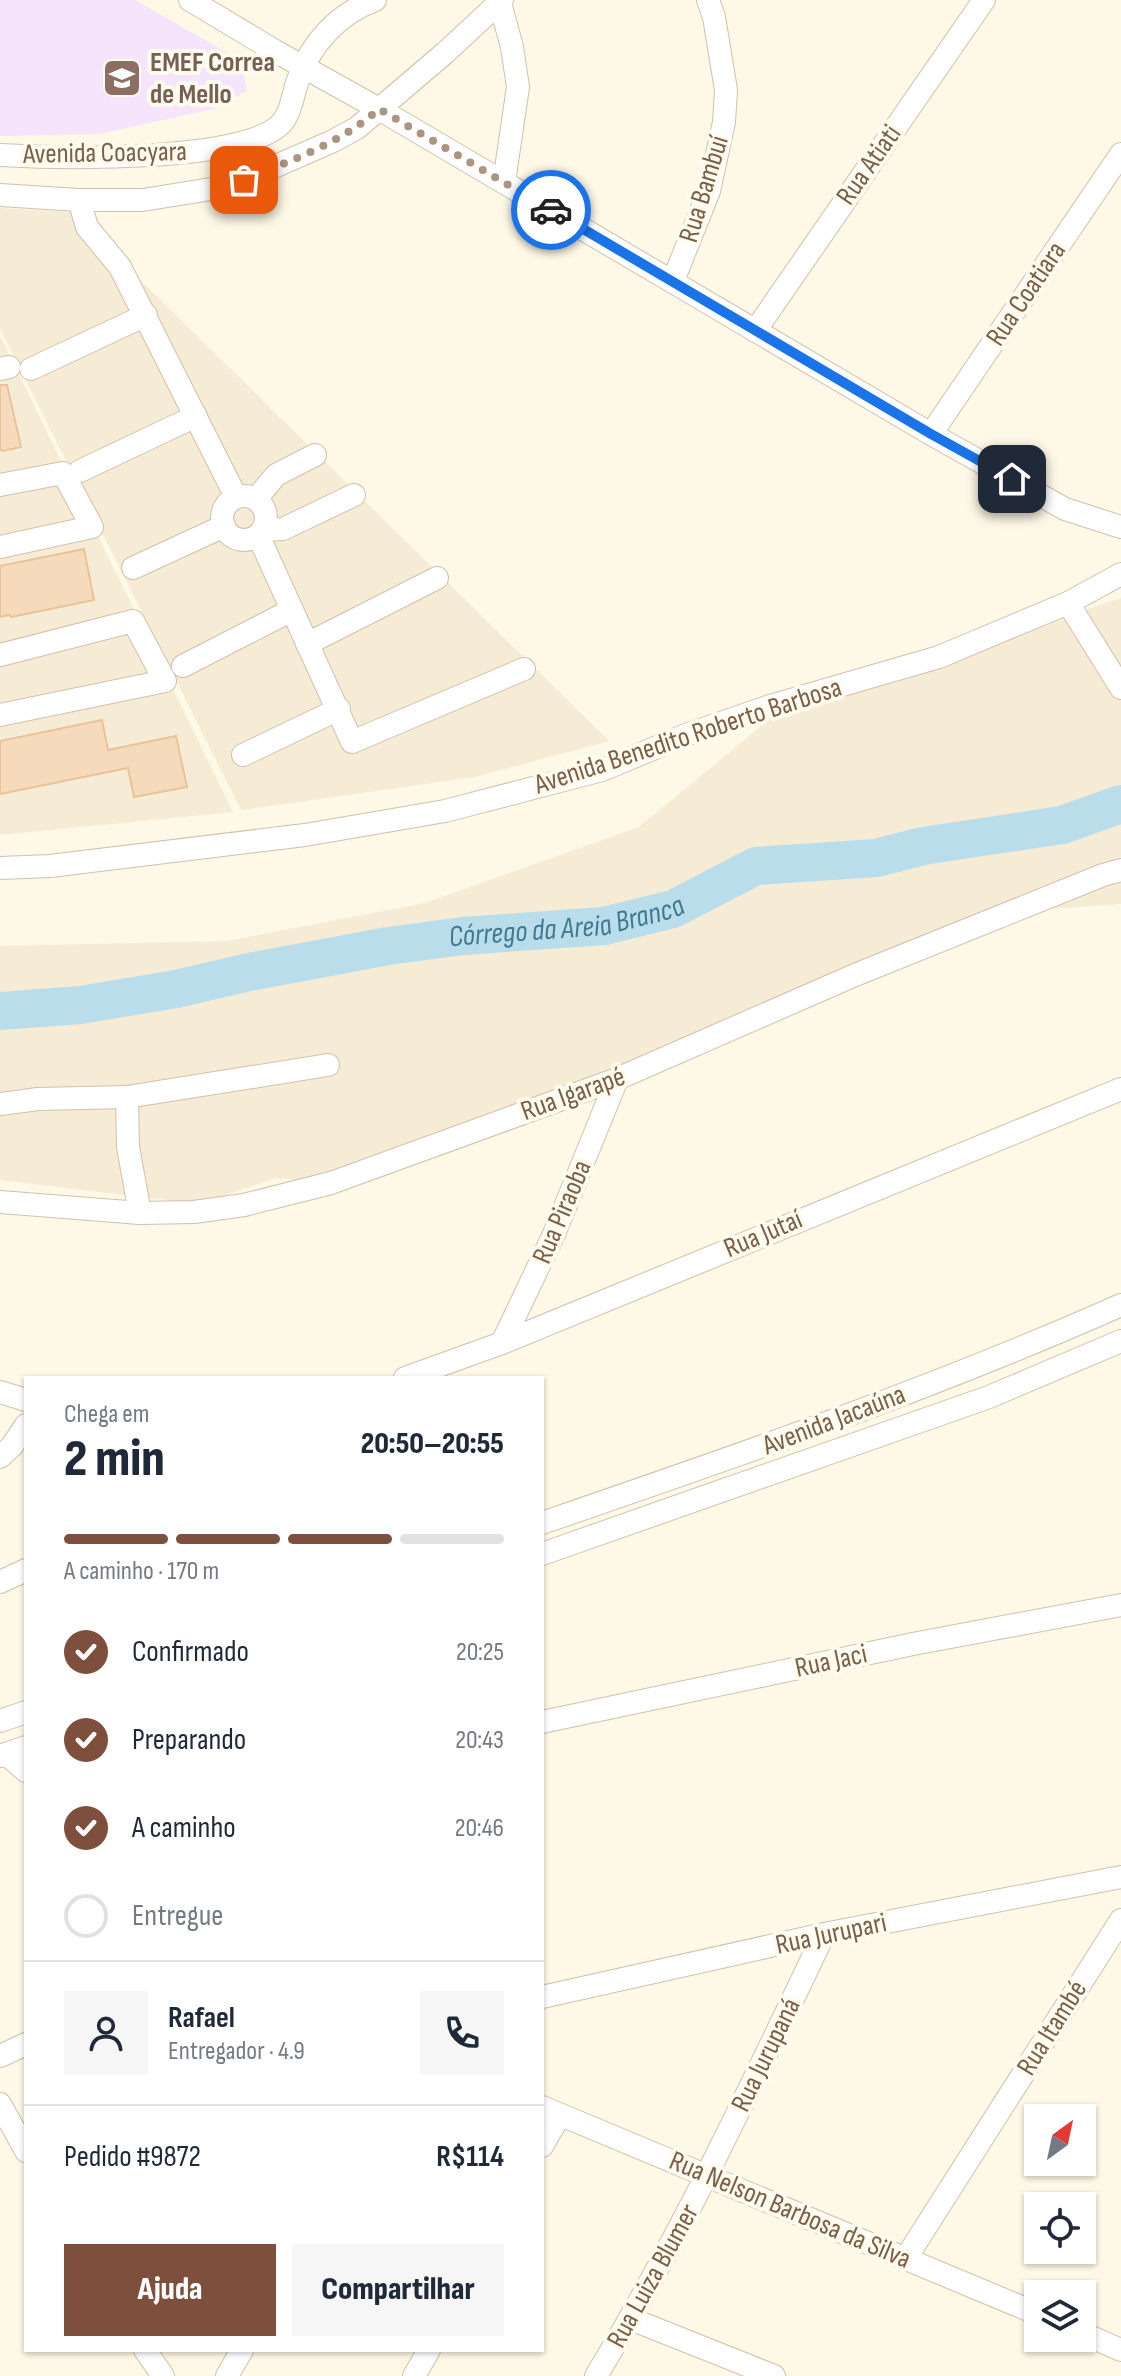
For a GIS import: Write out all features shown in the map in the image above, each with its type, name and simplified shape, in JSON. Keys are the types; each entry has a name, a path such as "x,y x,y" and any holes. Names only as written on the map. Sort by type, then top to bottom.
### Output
{"street":[{"path":"190,0 931,434 1065,509 1121,527"},
{"name":"Avenida Coacyara","path":"0,155 44,158 207,151 265,136 277,129 286,118 302,67 317,42 337,22 375,0"},
{"path":"711,9 732,0"},
{"name":"Rua Atiati","path":"755,331 984,0"},
{"path":"501,2 518,87 504,182"},
{"name":"Avenida Coacyara","path":"0,195 143,200 217,188 244,180 357,128 501,2"},
{"name":"Rua Bambuí","path":"673,281 709,191 724,122 726,90 711,9"},
{"path":"207,151 217,188"},
{"name":"Rua Coatiara","path":"931,434 1121,154"},
{"path":"79,200 87,227 120,267 196,416 246,498 261,504 266,516 260,532 352,742 524,669"},
{"path":"14,368 146,315"},
{"path":"80,471 196,416"},
{"path":"315,455 276,475 246,498 230,501 222,512 228,533 243,540 260,532 283,529 354,495"},
{"path":"0,485 63,473 92,527 0,547"},
{"path":"133,568 224,526"},
{"name":"Avenida Benedito Roberto Barbosa","path":"0,868 50,866 290,837 445,811 602,770 686,735 770,706 939,657 1068,603 1121,574"},
{"path":"307,644 437,578"},
{"path":"1068,603 1121,688"},
{"path":"183,666 292,610"},
{"path":"0,655 133,621 165,681 0,715"},
{"path":"243,755 339,709"},
{"name":"Rua Igarapé","path":"0,1202 140,1213 194,1212 244,1205 331,1183 617,1079 855,975 1121,870"},
{"path":"0,1104 38,1099 127,1097 328,1065"},
{"name":"Rua Piraoba","path":"502,1343 554,1234 617,1079"},
{"name":"Rua Jutaí","path":"411,1376 502,1343 1121,1089"},
{"path":"127,1097 128,1147 140,1213"},
{"name":"Avenida Jacaúna","path":"544,1522 797,1435 1032,1344 1121,1305"},
{"name":"Avenida Jacaúna","path":"544,1553 989,1397 1121,1341"},
{"path":"0,1392 24,1399"},
{"path":"0,1457 24,1428"},
{"path":"0,1582 24,1571"},
{"name":"Rua Jaci","path":"544,1722 913,1644 1121,1605"},
{"path":"0,1721 24,1713"},
{"path":"11,1753 24,1769"},
{"name":"Rua Jurupari","path":"544,1997 824,1934 1121,1877"},
{"name":"Rua Itambé","path":"906,2258 1121,1920"},
{"name":"Rua Jurupaná","path":"708,2175 824,1934"},
{"path":"0,2056 24,2045"},
{"path":"0,2104 24,2147"},
{"path":"544,2138 551,2111"},
{"name":"Rua Nelson Barbosa da Silva","path":"551,2111 1024,2308"},
{"name":"Rua Luiza Blumer","path":"596,2376 631,2319 708,2175"},
{"path":"631,2319 774,2376"},
{"path":"1096,2339 1121,2350"},
{"path":"146,2352 163,2376"},
{"path":"227,2376 241,2352"},
{"path":"414,2376 428,2352"}],"shaded area":[{"name":"EMEF Correa de Mello","path":"0,0 135,0 242,64 247,91 213,109 99,134 0,136"},
{"path":"0,208 71,212 609,741 475,777 241,810 0,329"},
{"path":"0,336 233,812 0,835"},
{"path":"1121,598 1121,904 1023,911 348,1185 276,1178 199,1204 0,1180 0,946 227,941 425,903 639,827 782,709"}],"building":[{"path":"0,385 7,385 21,447 3,451 0,449"},
{"path":"84,549 94,600 0,617 0,566"},
{"path":"102,720 108,750 176,736 187,787 134,797 128,768 0,794 0,741"}],"waterway":[{"name":"Córrego da Areia Branca","path":"0,1011 80,1005 176,989 388,946 463,936 604,926 673,909 756,866 876,858 923,846 1062,825 1121,804"}],"way so far":[{"path":"244,180 333,141 357,128 379,109 551,210"}],"place":[{"name":"EMEF Correa de Mello","path":"122,78"}],"route":[{"path":"551,210 1012,479"}]}
